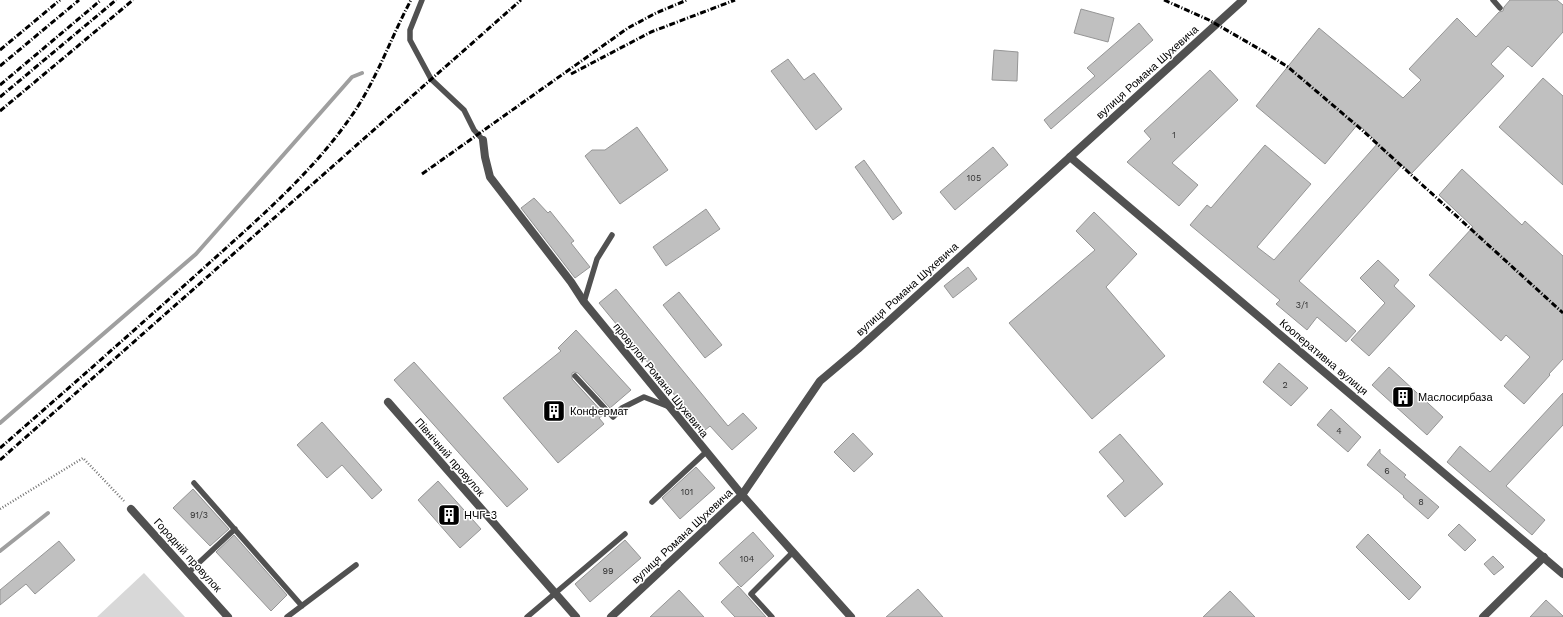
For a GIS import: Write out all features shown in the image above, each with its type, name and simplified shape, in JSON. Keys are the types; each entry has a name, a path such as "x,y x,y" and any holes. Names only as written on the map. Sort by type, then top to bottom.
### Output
{"street":[{"name":"вулиця Романа Шухевича","path":"611,617 742,495 820,381 858,349 1243,0"},
{"name":"провулок Романа Шухевича","path":"482,140 490,177 584,302 742,495 851,617"},
{"name":"Кооперативна вулиця","path":"1070,157 1563,574"},
{"name":"Північний провулок","path":"388,402 554,594 576,617"},
{"name":"Городній провулок","path":"131,508 228,617"},
{"path":"1483,617 1544,557"}],"lane":[{"path":"422,0 410,30 410,40 431,79 464,110 474,130 482,140"},
{"path":"1493,0 1500,8"},
{"path":"584,302 597,259 612,235"},
{"path":"575,376 613,417 622,408 644,397 670,406"},
{"path":"652,502 706,452"},
{"path":"194,482 302,606"},
{"path":"189,572 235,529"},
{"path":"527,617 626,534"},
{"path":"772,617 750,594 793,552"},
{"path":"287,617 356,565"}],"path":[{"path":"0,510 83,458 131,508"}],"shaded area":[{"path":"144,573 185,617 97,617"}],"building":[{"path":"1510,0 1557,0 1563,5 1563,32 1532,67 1508,46 1491,64 1504,76 1411,174 1402,165 1299,281 1356,331 1346,342 1317,317 1307,330 1276,304 1280,300 1190,225 1207,205 1211,208 1265,145 1311,184 1257,247 1274,260 1378,143 1358,124 1325,164 1256,106 1319,28 1403,98 1421,80 1409,69 1457,18 1476,37 1499,12 1503,11 1504,7"},
{"path":"1081,9 1114,18 1108,42 1074,33"},
{"path":"1139,23 1153,40 1051,129 1044,120 1095,76 1087,68"},
{"path":"994,50 1018,52 1017,81 992,80"},
{"path":"788,59 804,80 814,73 842,109 816,130 771,71"},
{"path":"1210,70 1238,100 1172,163 1198,185 1179,206 1127,162 1151,139 1144,131"},
{"path":"1543,78 1563,96 1563,185 1499,127"},
{"path":"637,127 668,170 620,204 585,156 592,150 605,150"},
{"path":"993,147 1008,165 955,210 940,192"},
{"path":"864,160 902,213 893,220 855,167"},
{"path":"1462,169 1522,225 1525,221 1563,256 1563,359 1524,404 1504,386 1530,357 1506,335 1501,341 1429,275 1473,227 1439,195"},
{"path":"534,198 548,213 550,211 574,241 571,243 590,267 575,278 521,208"},
{"path":"706,209 720,229 666,266 653,247"},
{"path":"1094,212 1137,254 1106,287 1165,356 1092,419 1009,323 1095,250 1076,231"},
{"path":"1378,260 1399,280 1394,286 1415,306 1369,356 1351,340 1385,303 1360,278"},
{"path":"968,267 977,279 953,298 944,286"},
{"path":"616,289 728,426 743,413 757,428 732,450 710,426 704,431 599,303"},
{"path":"679,292 722,345 705,358 663,305"},
{"name":"Конфермат","path":"576,330 631,390 610,408 578,373 572,373 572,379 604,414 599,418 604,424 558,463 503,398 561,351 558,348"},
{"path":"414,362 528,489 507,507 394,380"},
{"path":"1279,363 1308,388 1291,406 1263,382"},
{"name":"Маслосирбаза","path":"1389,367 1443,417 1427,435 1372,385"},
{"path":"1563,393 1563,425 1506,486 1545,520 1532,535 1447,462 1460,446 1490,472"},
{"path":"1331,409 1361,437 1348,452 1317,425"},
{"path":"322,422 382,490 372,499 342,465 327,478 297,445"},
{"path":"853,433 873,454 854,472 834,452"},
{"path":"1120,434 1163,484 1125,517 1107,496 1124,481 1099,452"},
{"path":"1380,449 1380,453 1406,475 1404,477 1439,507 1428,519 1403,497 1404,496 1367,465"},
{"path":"696,467 715,488 680,519 662,498"},
{"name":"НЧГ-3","path":"438,481 481,529 460,548 418,500"},
{"path":"193,489 229,529 210,546 173,508"},
{"path":"1459,524 1476,540 1465,551 1448,535"},
{"path":"753,532 774,556 741,587 719,563"},
{"path":"1368,534 1421,587 1409,600 1356,547"},
{"path":"234,535 287,595 271,611 216,552"},
{"path":"625,540 641,558 590,602 575,584"},
{"path":"59,541 75,560 35,594 26,584 0,605 0,590"},
{"path":"1493,556 1504,567 1494,575 1484,564"},
{"path":"738,586 766,617 735,617 721,602"},
{"path":"918,589 943,617 886,617"},
{"path":"679,590 704,617 650,617"},
{"path":"1230,591 1255,617 1203,617"},
{"path":"1546,600 1563,616 1563,617 1530,617"}],"waterway":[{"path":"0,423 196,254 352,77 362,73"},
{"path":"0,551 48,513"}],"railway":[{"path":"0,50 60,0"},
{"path":"0,66 79,0"},
{"path":"0,85 101,0"},
{"path":"0,97 116,0"},
{"path":"0,111 133,0"},
{"path":"0,448 245,231 301,177 335,139 368,90 411,0"},
{"path":"0,460 521,0"},
{"path":"422,174 628,28 656,13 687,0"},
{"path":"571,74 651,32 735,0"},
{"path":"1164,0 1209,20 1288,67 1362,130 1563,313"}],"place":[{"name":"Маслосирбаза","path":"1403,397"},
{"name":"Конфермат","path":"554,411"},
{"name":"НЧГ-3","path":"449,515"}]}
